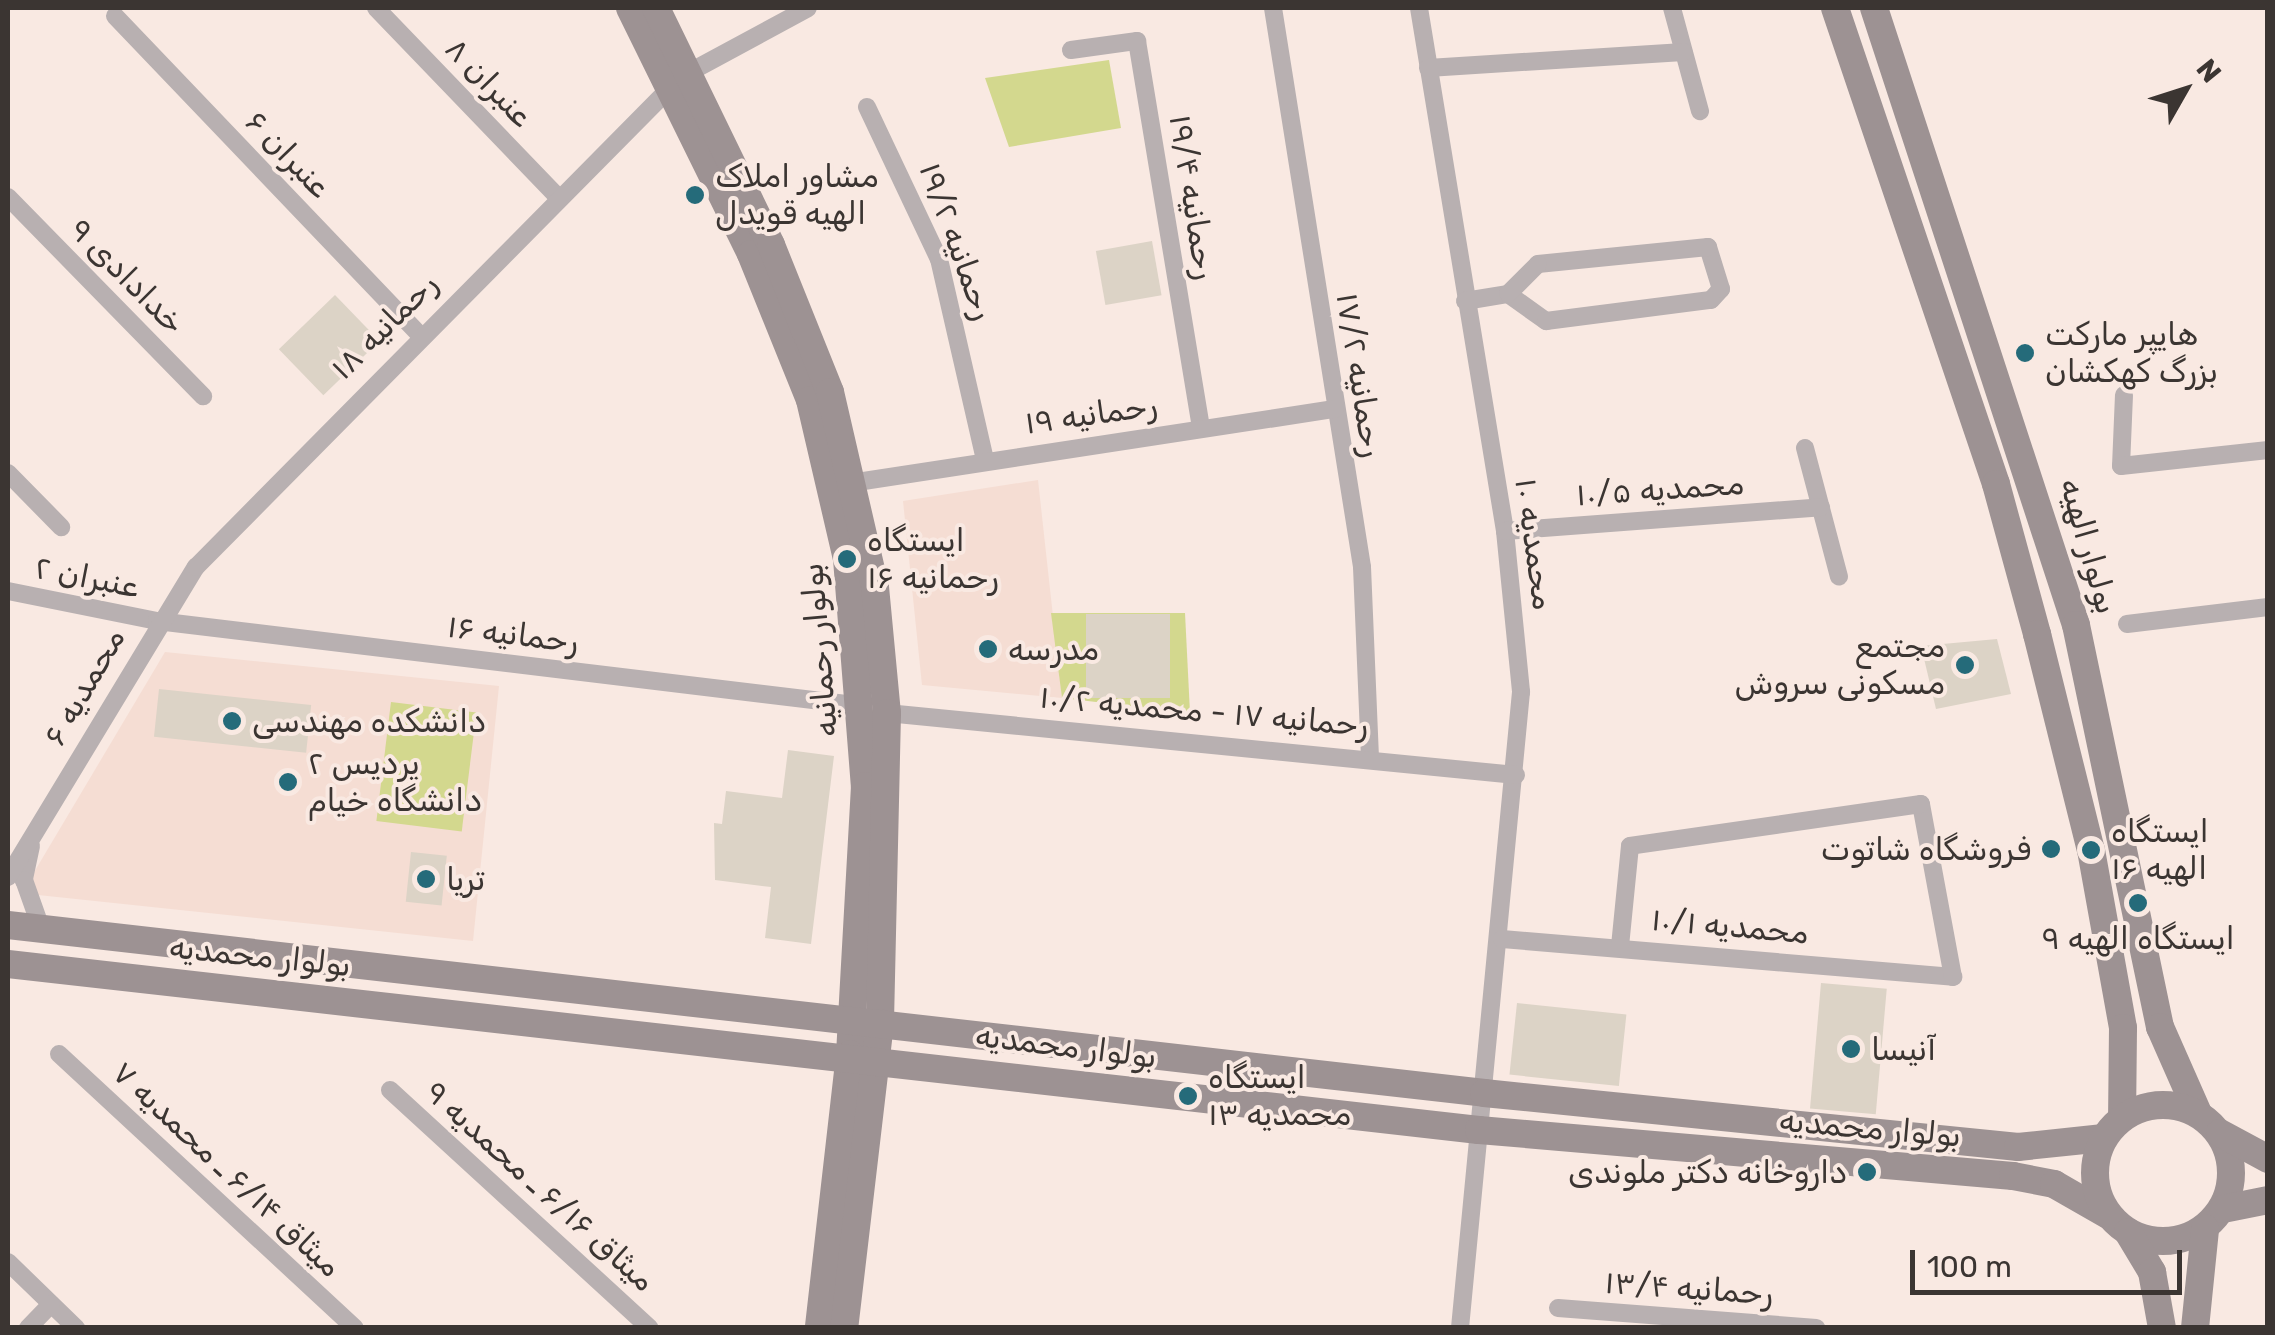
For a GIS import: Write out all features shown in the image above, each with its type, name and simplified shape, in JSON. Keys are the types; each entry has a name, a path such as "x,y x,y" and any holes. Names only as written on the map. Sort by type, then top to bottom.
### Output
{"main road":[{"name":"بولوار رحمانیه","path":"630,8 678,81 771,244 857,482 875,710 880,1022 864,1056 818,1328"},
{"name":"بولوار رحمانیه","path":"656,8 678,81 810,400 847,559 875,710 851,1018 864,1056 844,1328"},
{"path":"1835,8 1996,484 2037,634 2120,1010 2112,1128 2096,1190 2152,1272 2162,1328"},
{"name":"بولوار الهیه","path":"1874,8 2076,624 2160,1027 2198,1114"},
{"name":"بولوار محمدیه","path":"8,925 851,1018 1484,1094 2018,1147 2112,1128"},
{"name":"بولوار محمدیه","path":"8,964 864,1056 1479,1130 2012,1176 2054,1184 2118,1224"},
{"path":"2112,1128 2172,1105 2198,1114 2220,1134 2268,1159"},
{"path":"2195,1328 2214,1219 2232,1183 2220,1134"},
{"path":"2118,1224 2180,1241 2214,1219 2268,1200"}],"street":[{"name":"عنبران ۸","path":"376,8 559,198"},
{"name":"رحمانیه ۱۸","path":"156,621 281,472 678,81 808,8"},
{"name":"رحمانیه ۱۷/۲","path":"1273,8 1362,567 1370,754"},
{"name":"محمدیه ۱۰","path":"1419,8 1464,301 1505,531 1521,692 1502,939 1460,1328"},
{"path":"1672,8 1700,110"},
{"name":"عنبران ۶","path":"116,16 418,334"},
{"name":"رحمانیه ۱۹/۴","path":"1070,50 1138,41 1201,428"},
{"path":"1428,68 1684,52"},
{"name":"رحمانیه ۱۹/۲","path":"866,107 939,259 985,460"},
{"name":"خدادادی ۹","path":"8,198 203,396"},
{"path":"1464,301 1508,294 1538,264 1708,247 1722,289 1711,300 1546,321 1508,294"},
{"path":"2124,394 2121,466 2268,450"},
{"name":"رحمانیه ۱۹","path":"857,482 1334,409"},
{"path":"1805,448 1839,577"},
{"path":"8,473 61,527"},
{"name":"محمدیه ۱۰/۵","path":"1505,531 1820,507"},
{"name":"عنبران ۲","path":"8,591 156,621"},
{"path":"2127,624 2268,607"},
{"name":"رحمانیه ۱۶","path":"156,621 875,710"},
{"name":"محمدیه ۶","path":"8,876 156,621"},
{"name":"رحمانیه ۱۷ - محمدیه ۱۰/۲","path":"875,710 1370,754 1516,774"},
{"name":"محمدیه ۱۰/۱","path":"1502,939 1953,977 1921,804 1630,846 1620,946"},
{"name":"محمدیه ۶","path":"34,836 24,880 41,928"},
{"name":"میثاق ۶/۱۴ ـ محمدیه ۷","path":"59,1054 355,1328"},
{"name":"میثاق ۶/۱۶ ـ محمدیه ۹","path":"390,1090 650,1328"},
{"path":"8,1262 76,1328"},
{"path":"28,1328 52,1304"},
{"name":"رحمانیه ۱۳/۴","path":"1558,1308 1816,1328"}],"shaded area":[{"path":"1038,480 1062,698 922,685 903,501"},
{"name":"پردیس ۲ دانشگاه خیام","path":"165,652 499,686 473,941 38,895 30,879"}],"green space":[{"path":"1109,60 1121,128 1009,147 985,78"},
{"path":"1051,613 1185,613 1190,713 1062,698"},
{"path":"391,702 476,712 462,832 376,821"}],"building":[{"path":"1152,241 1162,295 1105,305 1096,251"},
{"path":"335,295 379,341 323,395 279,349"},
{"path":"1086,614 1170,614 1170,698 1086,698"},
{"name":"مجتمع مسکونی سروش","path":"1997,639 2011,694 1936,709 1921,646"},
{"name":"دانشکده مهندسی","path":"159,689 311,705 306,753 154,737"},
{"path":"788,750 834,756 811,944 765,938 771,887 715,880 714,823 722,824 726,791 782,798"},
{"name":"تریا","path":"411,852 447,856 442,905 406,902"},
{"name":"آنیسا","path":"1821,983 1887,989 1876,1114 1810,1109"},
{"path":"1517,1003 1626,1014 1619,1086 1509,1075"}],"place":[{"name":"مشاور املاک الهیه قویدل","path":"695,195"},
{"name":"هایپر مارکت بزرگ کهکشان","path":"2025,353"},
{"name":"ایستگاه رحمانیه ۱۶","path":"847,559"},
{"name":"مدرسه","path":"988,649"},
{"name":"مجتمع مسکونی سروش","path":"1965,665"},
{"name":"دانشکده مهندسی","path":"232,721"},
{"name":"پردیس ۲ دانشگاه خیام","path":"288,782"},
{"name":"فروشگاه شاتوت","path":"2051,849"},
{"name":"ایستگاه الهیه ۱۶","path":"2091,850"},
{"name":"تریا","path":"426,879"},
{"name":"ایستگاه الهیه ۹","path":"2138,903"},
{"name":"آنیسا","path":"1851,1049"},
{"name":"ایستگاه محمدیه ۱۳","path":"1188,1096"},
{"name":"داروخانه دکتر ملوندی","path":"1867,1172"}]}
